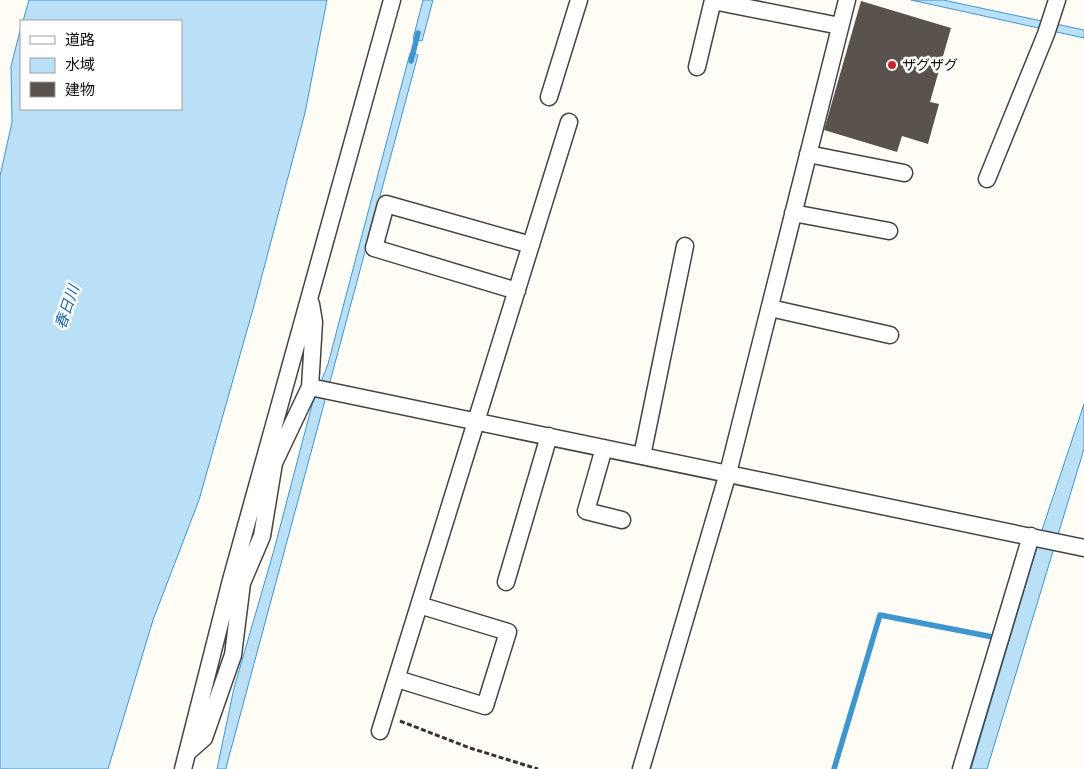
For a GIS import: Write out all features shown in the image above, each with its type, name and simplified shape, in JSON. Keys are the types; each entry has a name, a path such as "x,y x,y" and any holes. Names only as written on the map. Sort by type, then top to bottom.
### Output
{"street":[{"path":"182,769 237,582 269,462 309,296 392,0"},
{"path":"549,97 579,0"},
{"path":"641,769 728,473 846,0"},
{"path":"987,179 1057,0"},
{"path":"697,67 713,1 840,26"},
{"path":"383,723 569,122"},
{"path":"808,154 904,173"},
{"path":"517,291 374,248 386,204 532,245"},
{"path":"793,213 889,232"},
{"path":"642,456 685,246"},
{"path":"269,462 310,387 314,322 309,296"},
{"path":"770,308 890,335"},
{"path":"310,387 1084,548"},
{"path":"506,582 549,436"},
{"path":"604,448 586,510 622,520"},
{"path":"961,769 1031,536"},
{"path":"396,679 485,706 508,632 419,605"}],"path":[{"path":"383,723 538,769"}],"water":[{"name":"春日川","path":"29,0 327,0 305,113 255,302 199,500 153,620 108,769 0,769 0,176 12,122 11,66 20,31 20,110 182,110 182,20 23,20"},
{"path":"423,0 433,0 422,41 413,39"},
{"path":"911,0 943,0 1084,30 1084,38"},
{"path":"410,53 418,55 226,769 217,769 234,688 274,550 312,405 328,364"},
{"path":"1084,404 1084,449 987,769 971,769 1042,530"}],"building":[{"name":"ザグザグ","path":"861,1 951,28 930,102 939,104 928,144 902,136 897,152 824,130"}],"waterway":[{"path":"411,61 418,33"},
{"path":"834,769 880,615 998,638"}],"place":[{"name":"ザグザグ","path":"892,65"}]}
